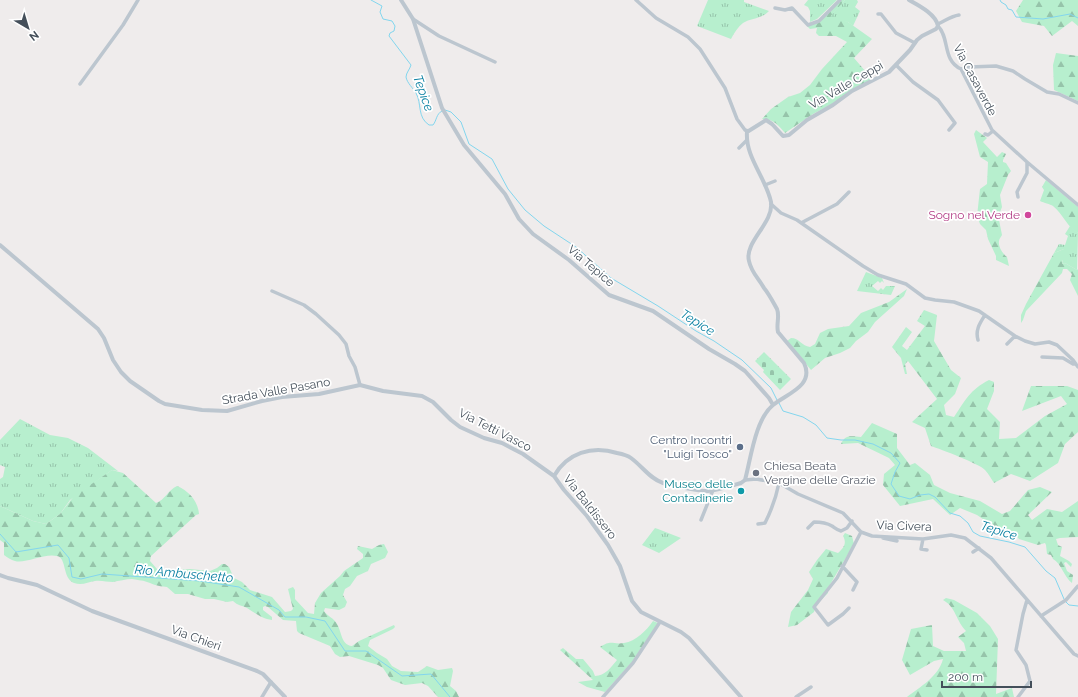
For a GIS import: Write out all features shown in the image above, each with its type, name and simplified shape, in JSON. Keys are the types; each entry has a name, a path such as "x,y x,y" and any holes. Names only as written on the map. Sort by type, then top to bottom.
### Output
{"street":[{"path":"80,84 123,25 138,0"},
{"name":"Via Tepice","path":"401,0 413,19 442,108 464,145 505,194 519,219 533,234 569,260 609,295 654,311 709,349 745,371 774,404"},
{"path":"636,0 656,18 688,37 700,49 726,88 737,119 745,130 748,131 746,132 751,156 765,185 771,204 781,213 801,223 878,275 906,284 925,298 954,302 967,306 985,315 1015,336 1036,344 1049,342 1057,345 1077,365"},
{"path":"775,8 785,10 792,8 808,25 820,20 840,0"},
{"path":"909,0 932,16 938,25 946,21 951,16 960,15"},
{"path":"878,14 881,14 896,33 915,43"},
{"path":"413,19 438,36 495,62"},
{"name":"Via Valle Ceppi","path":"748,131 766,120 783,136 789,135 813,116 833,105 852,91 890,72 922,36 936,29 938,25"},
{"name":"Via Casaverde","path":"938,25 942,30 949,57 954,66 961,69 993,131 1078,205"},
{"path":"896,65 913,82 938,100 956,123 949,130"},
{"path":"961,69 970,67 996,66 1013,70 1047,92 1060,94 1078,103"},
{"path":"985,134 988,135 993,131"},
{"path":"739,148 747,140"},
{"path":"1018,197 1017,192 1027,173 1027,162"},
{"path":"765,185 775,181"},
{"path":"801,223 837,204 849,192"},
{"path":"554,476 558,469 569,458 585,451 595,449 610,451 629,457 652,477 662,483 708,491 741,483 745,480 760,423 774,404 798,388 804,382 807,368 778,332 777,327 779,315 777,309 752,271 749,261 749,250 766,221 771,204"},
{"name":"Strada Valle Pasano","path":"0,245 98,329 104,338 113,360 120,372 130,381 162,403 202,410 227,411 262,401 319,394 360,385"},
{"path":"272,291 304,305 339,335 346,344 360,385"},
{"path":"978,340 976,335 977,329 985,315"},
{"path":"1008,344 1015,336"},
{"path":"1042,357 1048,356 1063,358 1077,365"},
{"name":"Via Tetti Vasco","path":"360,385 383,391 422,396 433,402 460,427 523,454 554,476"},
{"name":"Via Baldissero","path":"554,476 587,516 614,555 624,576 632,601 636,607 641,612 681,632 689,638 741,697"},
{"name":"Via Civera","path":"745,480 756,479 779,483 798,494 843,513 861,532 872,536 923,539 951,535 965,538 991,558 1077,656"},
{"path":"758,524 765,523 771,512 779,483"},
{"path":"701,520 713,490"},
{"path":"808,528 814,522 817,522 832,526 835,530 841,531 847,528 852,521"},
{"path":"849,608 828,625 814,607 837,578 861,532"},
{"path":"876,536 897,541"},
{"path":"923,539 921,549 927,550"},
{"path":"973,552 979,548"},
{"path":"842,566 857,582 852,590"},
{"name":"Via Chieri","path":"0,575 37,585 92,611 257,671 263,674 285,697"},
{"path":"1041,616 1065,600 1078,586"},
{"path":"1018,697 1030,681 1026,665 1016,650 1027,600"},
{"path":"603,697 633,663 660,622"},
{"path":"262,697 271,682"},
{"path":"796,697 811,687"}],"green space":[{"path":"708,0 744,0 744,2 769,11 763,16 743,23 736,30 731,39 697,26"},
{"path":"808,0 837,0 817,19 810,22 810,11 808,7 804,5"},
{"path":"841,0 845,0 827,20 839,19 848,22 872,39 854,58 872,79 813,114 785,133 773,121 762,119 771,109 788,97 800,93 810,85 822,69 847,42 836,36 819,36 816,33 817,28 810,29 807,26 820,21"},
{"path":"845,0 857,0 858,2 855,7 860,11 853,26 848,22 826,20"},
{"path":"1023,0 1078,0 1078,26 1072,21 1052,36 1044,26 1022,22 1016,11"},
{"path":"1056,53 1078,56 1078,101 1054,90 1053,65"},
{"path":"976,130 987,138 983,142 997,157 1002,152 1006,154 1003,162 1006,163 1011,171 1000,195 1002,207 999,220 1002,235 999,240 999,246 1007,257 1009,266 996,260 996,256 988,239 986,230 980,224 977,216 980,189 987,184 988,162 980,157 974,134"},
{"path":"1046,180 1078,207 1078,233 1053,206 1040,201 1044,190 1042,187"},
{"path":"1070,226 1078,233 1077,270 1065,263 1062,264 1064,249 1054,253 1059,244 1065,245 1068,236 1065,234"},
{"path":"1064,249 1065,258 1062,261 1062,264 1065,263 1077,270 1078,269 1078,296 1070,280 1072,274 1067,269 1063,269 1062,273 1026,311 1021,323 1021,315 1026,304 1054,253"},
{"path":"866,272 882,278 884,283 882,281 880,283 878,281 872,286 878,291 881,288 883,290 886,286 895,286 891,295 857,291"},
{"path":"907,289 904,296 875,322 868,332 856,341 850,348 825,358 811,370 787,341 794,338 810,347 815,344 820,333 828,329 849,326 861,313 889,302"},
{"path":"924,310 937,315 934,341 951,370 961,378 955,394 944,405 946,415 954,417 973,391 989,380 994,382 994,391 987,409 1000,422 999,439 1016,438 1045,416 1067,404 1061,396 1022,411 1031,386 1067,386 1078,390 1078,432 1065,444 1058,463 1030,481 1011,474 994,483 982,467 931,446 925,428 912,422 937,399 908,361 905,364 907,374 905,374 901,358 892,347 906,327 912,332 902,346 907,350 925,326 917,321"},
{"path":"764,352 791,379 780,390 755,361"},
{"path":"20,419 50,435 68,438 88,448 118,471 112,470 70,500 60,514 46,524 33,521 0,506 0,479 3,477 5,467 0,465 0,440"},
{"path":"872,423 897,434 897,448 910,465 915,463 930,475 934,485 950,493 980,501 1002,514 1010,511 1028,490 1040,487 1052,492 1028,515 1032,520 1047,509 1062,512 1078,501 1078,537 1056,539 1058,545 1062,547 1060,556 1072,564 1071,567 1066,562 1064,563 1067,571 1073,575 1072,583 1051,555 1047,554 1045,543 1038,545 1019,539 1013,532 993,526 977,515 960,508 950,515 933,499 900,506 883,485 884,474 895,465 889,458 858,443 841,444 847,437 861,437"},
{"path":"112,470 123,473 156,503 162,500 177,486 189,494 197,505 199,514 196,515 151,556 150,561 157,569 162,571 190,569 210,571 222,564 225,564 229,567 234,578 242,582 250,590 272,597 285,612 293,609 288,589 293,587 295,590 295,599 308,613 314,614 315,603 321,593 344,571 363,558 363,554 357,549 358,546 372,549 384,544 388,552 385,558 371,564 368,571 357,576 350,586 345,589 343,595 347,602 345,607 339,610 325,608 324,611 336,622 344,641 348,645 352,646 359,641 394,625 395,627 393,629 370,640 368,646 387,659 392,666 401,671 418,672 427,666 438,670 452,668 453,671 450,686 456,691 459,697 438,697 428,686 422,683 405,685 391,680 383,668 378,665 349,656 340,657 335,654 330,646 299,633 297,631 296,621 283,620 265,606 263,607 263,610 272,617 272,620 262,617 233,601 227,602 214,599 205,599 188,594 175,594 167,587 158,586 141,580 132,579 113,582 97,581 77,584 70,580 62,560 57,556 52,555 19,562 4,555 4,543 0,540 0,506 33,521 46,524 60,514 74,496"},
{"path":"655,528 681,538 659,553 642,545"},
{"path":"845,533 852,536 854,544 828,588 828,593 816,605 814,612 797,625 788,627 791,612 808,590 813,579 809,572 826,549 838,553 842,549 845,543 843,536"},
{"path":"946,598 954,600 977,613 990,626 998,639 996,694 1012,688 1014,697 907,697 938,671 943,659 934,661 910,675 902,660 911,629 932,625 933,646 944,651 966,651 964,643 958,637 966,631 951,606 943,600"},
{"path":"653,621 658,623 632,662 605,692 587,687 578,682 593,680 560,650 563,648 576,659 583,659 593,671 595,676 599,676 608,671 617,660 600,647 607,643 624,643 633,640 644,632"}],"waterway":[{"name":"Tepice","path":"371,0 382,6 380,12 383,19 392,21 395,26 394,31 390,33 389,36 411,65 406,77 418,97 421,114 425,122 429,125 433,125 442,111"},
{"path":"1000,0 1008,9 1012,10 1016,17 1043,19 1070,14 1078,18"},
{"name":"Tepice","path":"445,110 451,112 461,122 469,144 492,159 508,189 525,210 544,226 576,247 611,278 714,341 742,360 771,388 777,400"},
{"name":"Tepice","path":"779,403 783,411 803,417 816,425 827,438 855,440 873,444 891,453 900,463 891,484 899,496 910,499 920,495 929,494 935,497 950,513 960,516 968,523 973,532 980,536 1025,547 1046,571 1055,578 1064,599"},
{"name":"Rio Ambuschetto","path":"0,534 16,552 58,545 69,558 72,577 81,579 102,574 200,581 239,587 279,610 285,617 306,617 325,621 345,651 366,651 402,676 431,674 450,697"},
{"name":"Tepice","path":"1066,602 1069,605 1078,606"}],"place":[{"name":"Sogno nel Verde","path":"1028,215"},
{"name":"Centro Incontri \"Luigi Tosco\"","path":"740,447"},
{"name":"Chiesa Beata Vergine delle Grazie","path":"756,473"},
{"name":"Museo delle Contadinerie","path":"741,491"}]}
